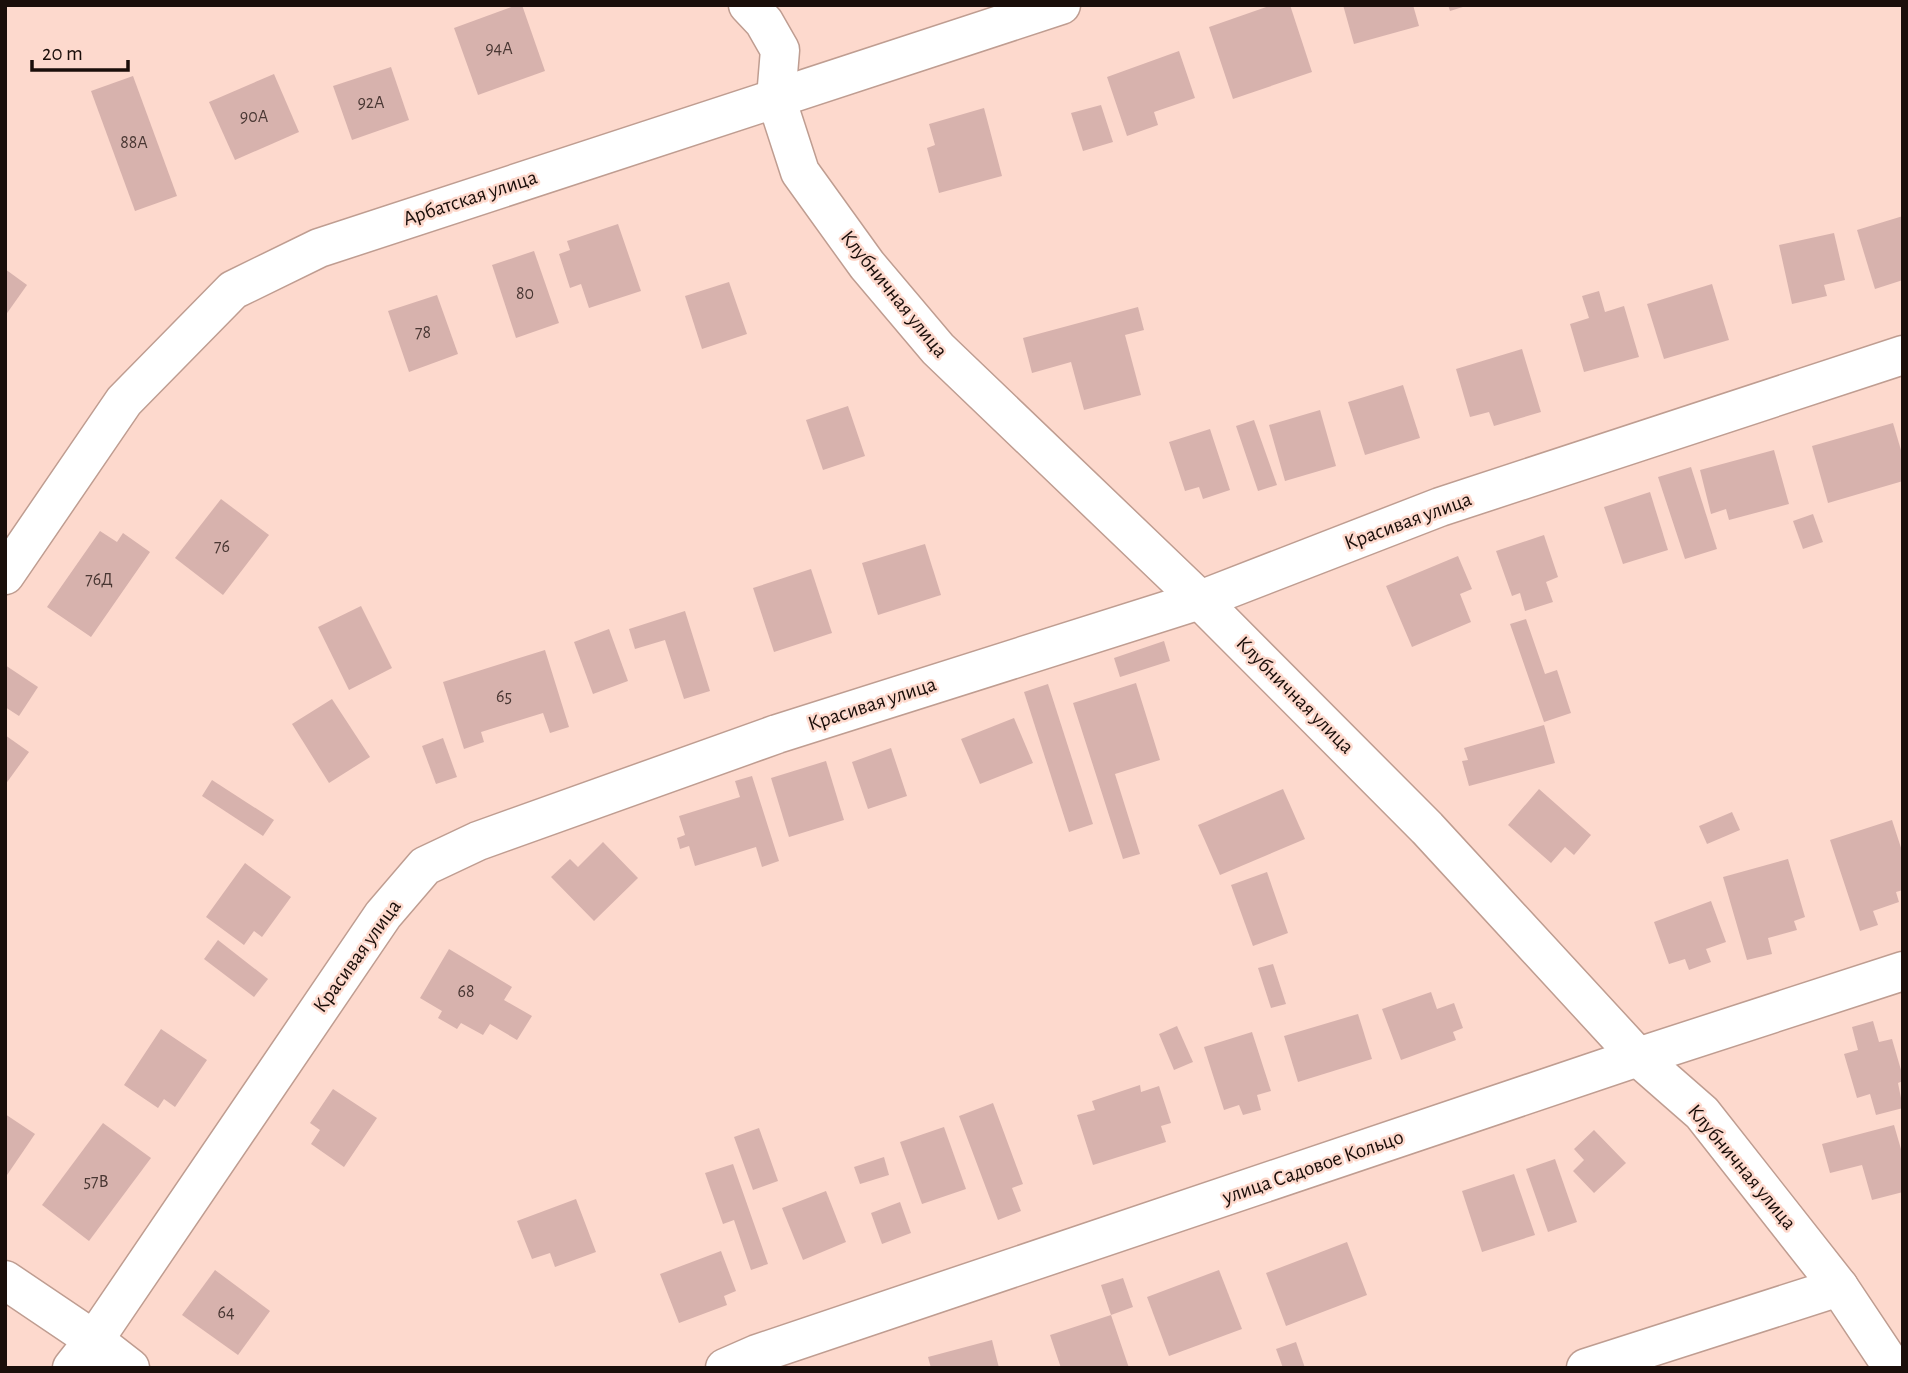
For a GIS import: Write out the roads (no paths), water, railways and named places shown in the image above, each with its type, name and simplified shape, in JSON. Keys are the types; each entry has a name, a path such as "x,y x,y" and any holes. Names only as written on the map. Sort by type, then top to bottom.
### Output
{"street":[{"name":"Клубничная улица","path":"748,5 764,22 780,50 776,98 800,172 867,265 911,318 947,359 1200,600 1427,828 1638,1057 1702,1113 1839,1287 1893,1368"},
{"name":"Арбатская улица","path":"5,575 124,401 233,290 318,248 1061,5"},
{"name":"Красивая улица","path":"83,1354 383,915 425,866 478,841 777,734 1200,600 1440,507 1903,355"},
{"name":"улица Садовое Кольцо","path":"725,1368 757,1354 1638,1057 1903,971"},
{"path":"5,1279 83,1354 130,1368"},
{"path":"1586,1368 1839,1287"}]}
